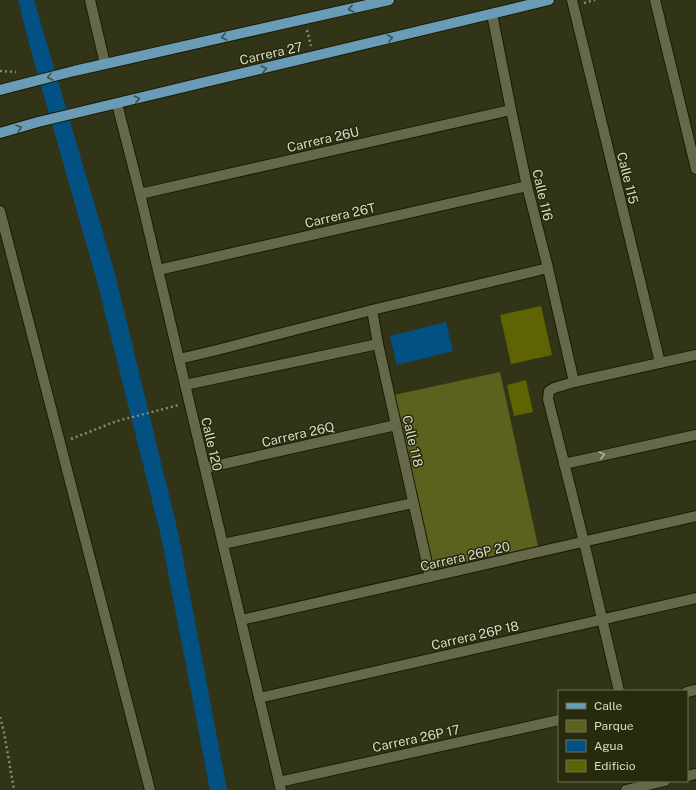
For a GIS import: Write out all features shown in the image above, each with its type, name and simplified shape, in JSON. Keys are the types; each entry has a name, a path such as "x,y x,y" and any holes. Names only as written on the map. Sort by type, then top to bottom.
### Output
{"main road":[{"name":"Carrera 27","path":"0,90 74,71 389,0"},
{"name":"Carrera 27","path":"0,133 38,122 549,0"}],"street":[{"path":"90,0 105,64"},
{"name":"Calle 115","path":"572,0 660,363"},
{"path":"654,0 696,169"},
{"name":"Calle 116","path":"492,14 527,186 548,268 574,382"},
{"name":"Calle 120","path":"118,104 280,786"},
{"name":"Carrera 26U","path":"140,194 511,110"},
{"name":"Carrera 26T","path":"158,270 527,186"},
{"path":"0,211 150,790"},
{"path":"179,359 372,310 548,268"},
{"name":"Calle 118","path":"372,310 378,344 430,577"},
{"path":"185,385 378,344"},
{"path":"619,690 548,399 549,391 574,382 696,355"},
{"name":"Carrera 26Q","path":"205,468 396,425"},
{"path":"564,464 696,434"},
{"path":"223,544 413,503"},
{"name":"Carrera 26P 20","path":"241,620 696,516"},
{"name":"Carrera 26P 18","path":"259,698 696,598"},
{"name":"Carrera 26P 17","path":"280,786 558,720"},
{"path":"626,790 660,782"}],"path":[{"path":"304,19 314,57"},
{"path":"0,70 7,72 19,72"},
{"path":"60,443 117,421 189,403"},
{"path":"0,716 14,790"}],"green space":[{"path":"500,372 538,546 432,570 394,395"}],"water":[{"path":"18,0 34,0 114,270 178,532 227,790 210,790 161,536 98,285"},
{"path":"446,322 453,351 397,365 390,336"}],"building":[{"path":"541,306 552,355 511,364 500,315"},
{"path":"526,380 533,412 514,416 507,385"}]}
